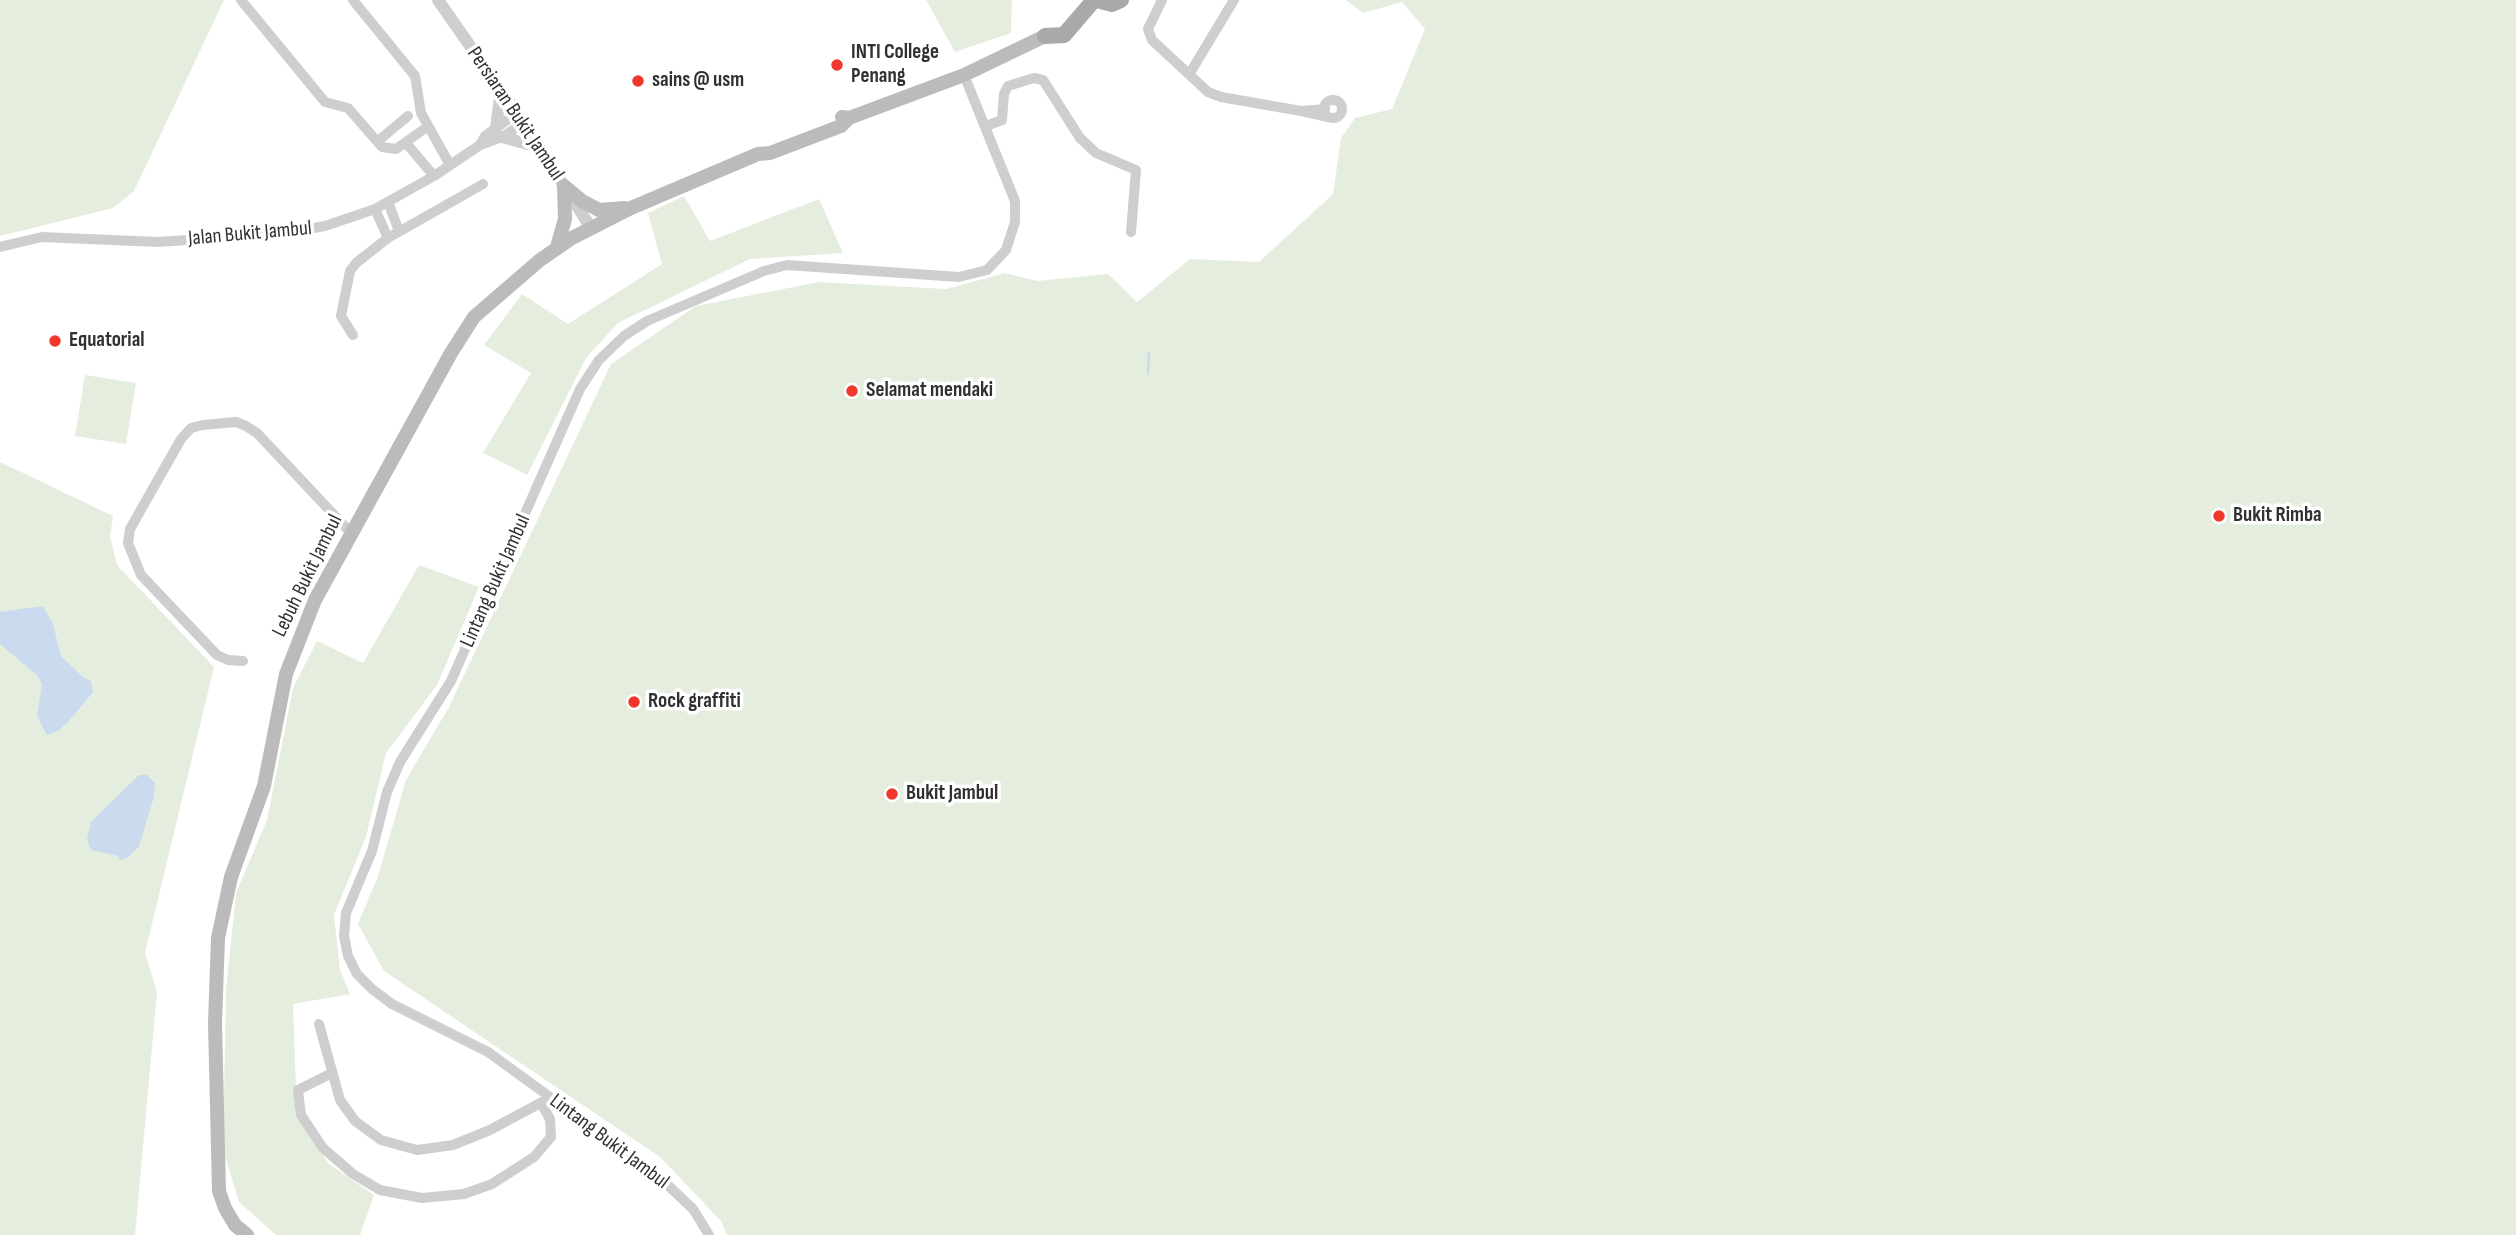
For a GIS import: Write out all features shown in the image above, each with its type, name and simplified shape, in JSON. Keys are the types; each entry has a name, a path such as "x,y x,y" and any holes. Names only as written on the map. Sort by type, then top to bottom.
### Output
{"main road":[{"name":"Lebuh Bukit Jambul","path":"247,1235 235,1225 219,1191 215,1023 218,938 231,877 264,786 280,698 293,650 307,617 451,353 474,317 557,247 591,228 758,154 768,145 783,138 838,118 849,118 964,75 1045,36 1084,0"},
{"name":"Lebuh Bukit Jambul","path":"1045,36 1064,35 1096,0"},
{"path":"1096,0 1112,4 1121,0"},
{"path":"564,186 582,201 599,209 631,208"},
{"path":"557,247 565,219 564,186"}],"street":[{"path":"241,0 326,102 348,108 382,147 396,149 427,127"},
{"path":"353,0 415,76 427,127 450,165"},
{"name":"Persiaran Bukit Jambul","path":"439,0 540,147 591,228"},
{"path":"1161,0 1148,29 1152,40 1214,95 1301,111 1327,113"},
{"path":"1190,73 1234,0"},
{"name":"Lintang Bukit Jambul","path":"709,1235 693,1209 656,1174 546,1100 488,1052 392,1004 357,974 348,956 344,936 346,913 372,851 387,792 400,762 451,681 580,389 599,360 624,336 646,321 764,271 787,265 959,277 987,270 1006,250 1015,222 1015,210 986,126 964,75"},
{"path":"986,126 1002,120 1008,86 1034,78 1043,80 1080,138 1096,153 1136,170 1131,232"},
{"path":"501,90 499,133 540,147"},
{"path":"378,141 408,116"},
{"name":"Jalan Bukit Jambul","path":"0,247 42,237 158,242 286,233 325,226 388,202 434,176 520,118"},
{"path":"406,143 434,176"},
{"path":"353,335 341,316 350,271 388,238 483,184"},
{"path":"388,202 400,231"},
{"path":"375,209 388,238"},
{"path":"243,662 217,655 141,575 128,542 130,529 181,439 191,428 203,425 236,422 246,426 257,433 351,533"},
{"path":"319,1024 330,1074 340,1100 355,1121 381,1140 417,1150 453,1145 490,1130 546,1100 551,1137 534,1157 512,1174 473,1191 422,1198 380,1190 353,1174 323,1148 301,1115 299,1090 330,1074"}],"green space":[{"path":"0,0 224,0 134,191 113,208 0,236"},
{"path":"926,0 1012,0 1011,33 955,52"},
{"path":"1346,0 2516,0 2516,1235 727,1235 721,1221 660,1157 384,971 358,924 378,876 406,780 449,707 611,364 696,306 819,282 946,289 1005,273 1037,281 1108,274 1137,302 1190,259 1259,262 1333,194 1341,138 1355,118 1392,109 1425,29 1402,2 1363,13"},
{"path":"684,196 710,241 819,199 843,253 750,259 618,323 586,358 527,475 483,453 531,373 484,345 522,294 568,324 662,264 648,213"},
{"path":"85,375 136,383 126,444 75,436"},
{"path":"0,462 113,516 110,536 117,565 214,667 145,953 157,992 135,1235 0,1235"},
{"path":"419,565 479,587 437,685 386,753 366,837 334,915 340,970 350,994 293,1004 297,1116 329,1164 374,1195 360,1235 276,1235 239,1202 223,1149 226,990 236,893 267,820 293,688 317,641 363,663"}],"water":[{"path":"43,606 53,624 61,656 84,678 91,681 93,692 69,721 58,731 47,735 37,716 42,684 37,675 0,644 0,612"},
{"path":"139,775 147,775 155,783 154,797 139,846 129,857 120,860 118,856 91,850 87,840 91,822"}],"waterway":[{"path":"1148,374 1149,353"}],"place":[{"name":"INTI College Penang","path":"837,65"},
{"name":"sains @ usm","path":"638,81"},
{"name":"Equatorial","path":"55,341"},
{"name":"Selamat mendaki","path":"852,391"},
{"name":"Bukit Rimba","path":"2219,516"},
{"name":"Rock graffiti","path":"634,702"},
{"name":"Bukit Jambul","path":"892,794"}]}
